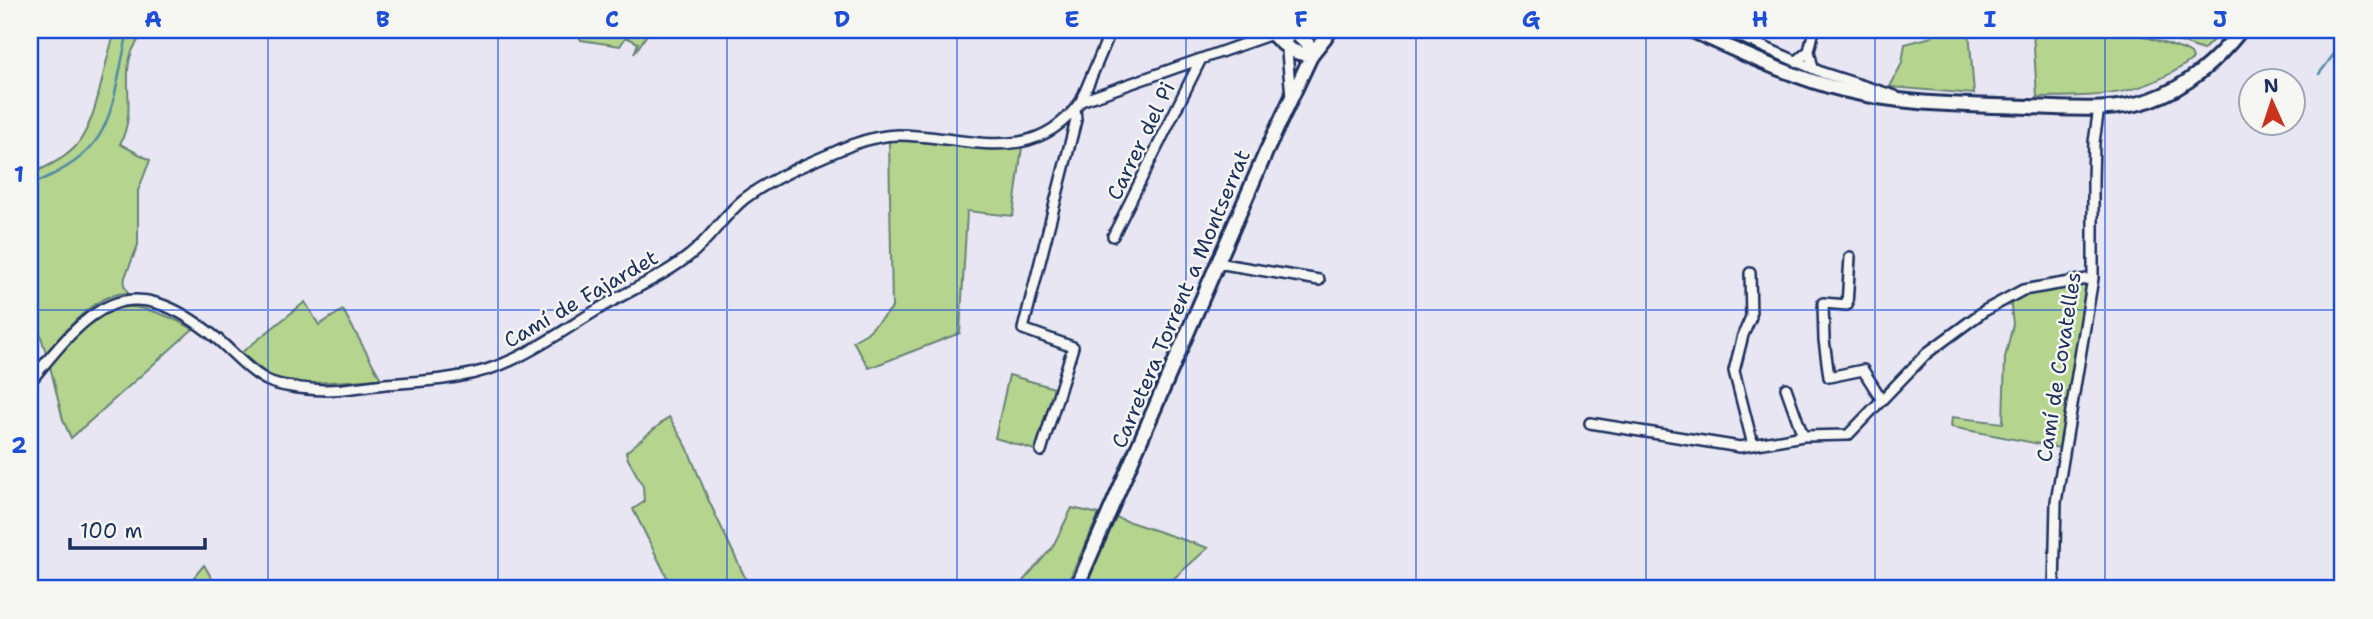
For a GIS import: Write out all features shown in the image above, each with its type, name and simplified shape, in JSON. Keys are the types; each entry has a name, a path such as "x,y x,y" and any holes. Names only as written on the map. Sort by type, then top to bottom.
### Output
{"main road":[{"name":"Carretera Torrent a Montserrat","path":"1076,589 1291,96 1312,54 1331,30"},
{"path":"1690,30 1815,82 1843,90 1906,101 2099,108 2149,100 2180,86 2200,74 2241,30"},
{"path":"1274,32 1287,48 1304,55 1312,54 1308,44 1295,31"}],"street":[{"path":"1041,451 1073,348 1023,330 1078,105 1111,30"},
{"path":"1291,96 1286,41 1295,31 1308,33 1311,30"},
{"path":"1725,30 1813,68 1882,90 1906,101"},
{"path":"1813,68 1809,51 1814,30"},
{"name":"Camí de Fajardet","path":"30,382 74,329 110,304 135,299 178,312 208,332 270,382 329,390 438,381 481,371 513,360 667,271 710,237 743,200 762,188 855,144 896,135 983,145 1010,144 1057,127 1078,105 1274,32"},
{"path":"1797,61 1809,51"},
{"name":"Carrer del Pi","path":"1113,236 1200,61"},
{"name":"Camí de Covatelles","path":"2054,589 2056,502 2093,278 2093,167 2099,108"},
{"path":"1850,257 1847,305 1823,303 1829,377 1863,370 1882,400"},
{"path":"1217,263 1319,280"},
{"path":"1751,273 1751,317 1743,335 1734,371 1753,445"},
{"path":"1590,423 1740,447 1803,436 1848,435 1927,353 1998,302 2023,290 2093,278"},
{"path":"1786,388 1803,436"}],"green space":[{"path":"116,30 147,30 130,56 128,113 120,144 150,160 138,191 138,245 125,277 124,285 128,293 104,299 82,314 46,353 30,311 30,174 67,154 85,133 96,105"},
{"path":"576,30 650,30 634,54 638,43 626,37 620,46 581,40"},
{"path":"1969,30 1974,94 1890,87 1902,63 1905,44 1932,37 1933,31"},
{"path":"2033,30 2126,30 2184,50 2191,54 2193,59 2174,72 2137,88 2100,95 2037,97"},
{"path":"2147,30 2223,30 2203,50"},
{"path":"903,139 977,148 1022,147 1013,216 967,211 960,333 869,368 853,341 867,333 892,308 889,140"},
{"path":"2089,284 2060,448 1951,427 1952,417 2003,423 2005,358 2013,324 2010,298"},
{"path":"305,302 319,325 343,310 381,379 297,384 271,377 241,353"},
{"path":"116,306 156,312 193,329 71,438 63,420 49,362 77,329"},
{"path":"1009,375 1054,388 1035,450 995,438"},
{"path":"669,417 687,447 749,586 673,589 633,509 644,502 643,486 626,452"},
{"path":"1072,508 1099,514 1065,589 1016,589 1052,548"},
{"path":"1114,517 1208,548 1162,589 1083,589"},
{"path":"204,565 218,589 184,589"}],"waterway":[{"path":"30,185 78,159 104,128 111,109 127,36 132,30"},
{"path":"2319,74 2343,42"}]}
